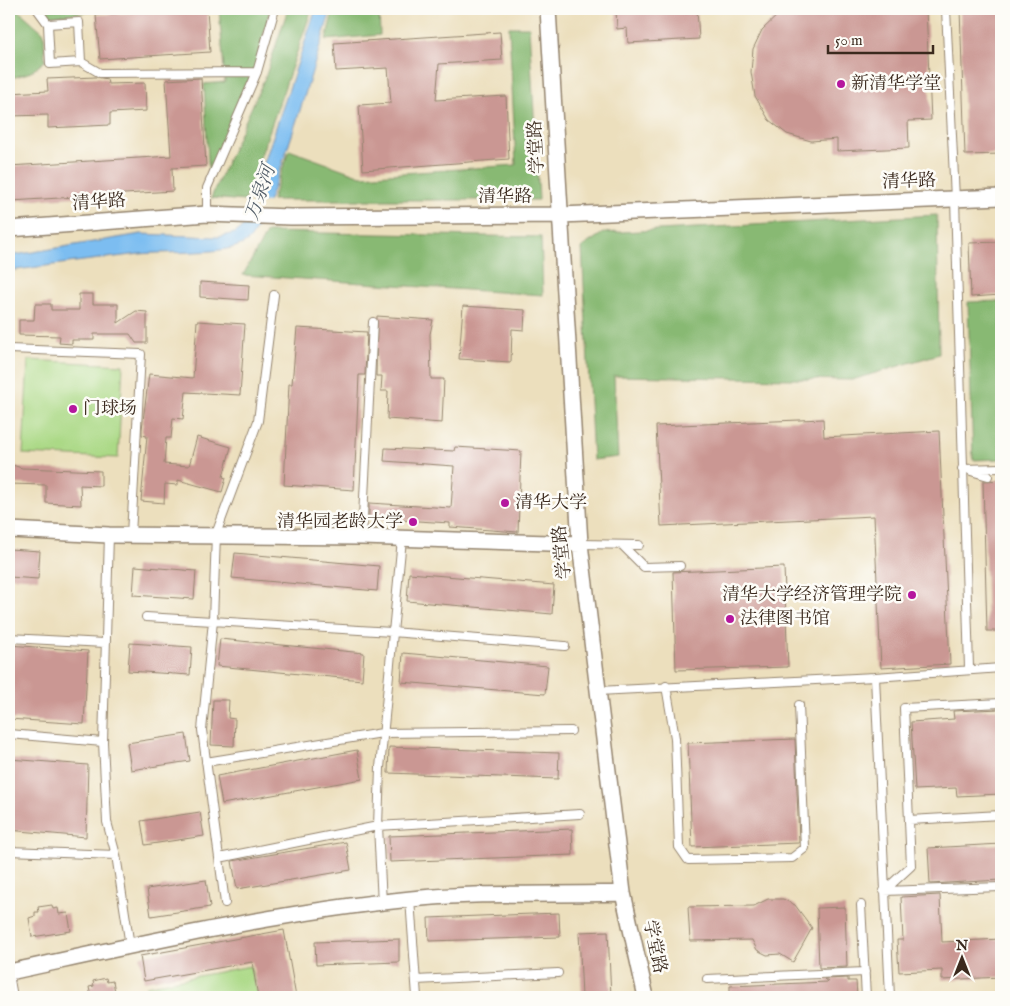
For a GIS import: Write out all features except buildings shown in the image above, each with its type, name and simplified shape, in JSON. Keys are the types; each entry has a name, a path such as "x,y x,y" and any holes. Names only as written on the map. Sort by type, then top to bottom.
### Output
{"street":[{"name":"学堂路","path":"548,9 580,544 623,893 646,997"},
{"name":"清华路","path":"9,229 213,214 271,216 560,215 1001,197"},
{"path":"9,530 109,535 216,534 580,544"},
{"path":"9,973 237,925 410,899 456,895 623,893"}],"lane":[{"path":"36,9 48,24 50,64 81,62 100,72 257,72"},
{"path":"213,214 207,188 257,72 275,9"},
{"path":"946,9 955,199 969,668"},
{"path":"48,24 79,22 81,62"},
{"path":"225,903 202,730 213,621 216,534 258,421 274,295"},
{"path":"362,537 373,322"},
{"path":"9,350 141,354 131,534"},
{"path":"962,469 1001,468"},
{"path":"962,469 988,476"},
{"path":"109,535 102,742 107,822 116,855 130,946"},
{"path":"382,903 378,826 382,733 402,538"},
{"path":"580,544 639,545"},
{"path":"622,545 644,567 680,566"},
{"path":"146,617 392,632 565,646"},
{"path":"9,638 105,643"},
{"path":"598,691 666,686 875,677 969,668 1001,668"},
{"path":"875,677 890,997"},
{"path":"666,686 675,738 679,847 688,860 792,858 806,848 799,704"},
{"path":"884,891 911,866 904,708 1001,703"},
{"path":"206,762 382,733 571,731"},
{"path":"9,734 102,742"},
{"path":"219,858 378,826 580,814"},
{"path":"909,820 1001,815"},
{"path":"9,852 116,855"},
{"path":"884,891 1001,887"},
{"path":"410,899 418,997"},
{"path":"861,905 866,997"},
{"path":"707,979 865,972"},
{"path":"9,973 14,997"},
{"path":"416,980 558,974"}],"green space":[{"path":"9,9 17,9 44,33 45,61 31,72 9,79"},
{"path":"43,9 119,9 50,16"},
{"path":"219,9 270,9 256,65 209,180 204,84 225,82"},
{"path":"288,9 312,9 245,201 211,198 266,75"},
{"path":"329,9 379,9 380,35 326,40 333,11"},
{"path":"509,27 529,27 539,200 272,200 289,150 361,176 516,165"},
{"path":"937,215 939,354 852,380 614,376 618,457 593,460 582,247 603,233"},
{"path":"267,232 541,237 543,295 243,275"},
{"path":"1001,301 1001,459 973,460 968,302"},
{"name":"门球场","path":"28,360 123,365 118,458 23,454"},
{"path":"250,966 258,997 148,997 146,986"}],"water":[{"name":"万泉河","path":"316,9 323,9 330,14 280,172 257,228 248,241 239,246 212,251 140,254 9,271 9,256 141,234 218,237 235,233 242,228"}],"pier":[{"path":"248,201 270,202 261,226 240,225"}],"place":[{"name":"新清华学堂","path":"841,84"},
{"name":"门球场","path":"73,409"},
{"name":"清华大学","path":"505,503"},
{"name":"清华园老龄大学","path":"413,522"},
{"name":"清华大学经济管理学院","path":"912,595"},
{"name":"法律图书馆","path":"730,619"}]}
